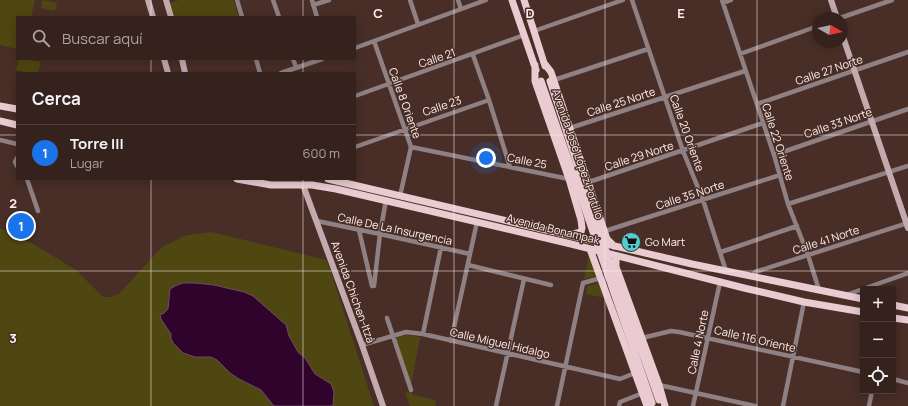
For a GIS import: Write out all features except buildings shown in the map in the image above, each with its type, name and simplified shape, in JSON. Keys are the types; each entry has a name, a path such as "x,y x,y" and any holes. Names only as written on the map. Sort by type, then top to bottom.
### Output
{"main road":[{"path":"148,0 153,16"},
{"path":"167,0 171,16"},
{"name":"Avenida José López Portillo","path":"512,0 654,404"},
{"name":"Avenida José López Portillo","path":"524,0 544,63 552,80 654,404"},
{"path":"831,0 835,12"},
{"path":"847,48 907,225"},
{"path":"164,60 168,72"},
{"path":"182,60 185,72"},
{"path":"534,65 535,81 569,179 581,220 582,228 580,232 570,235"},
{"path":"552,80 589,182 607,238 614,246"},
{"path":"0,106 16,110"},
{"path":"0,121 16,125"},
{"name":"Avenida Bonampak","path":"243,180 271,185 325,187 386,200 804,302 860,311"},
{"name":"Avenida Bonampak","path":"332,180 692,264 860,297"},
{"name":"Avenida Chichen-Itzá","path":"303,185 383,406"},
{"path":"581,220 585,225 593,226 598,222 600,214"},
{"path":"590,249 643,393 654,404"},
{"path":"617,256 616,263 619,275 659,385 665,406"},
{"path":"690,274 693,266 692,264"},
{"path":"601,278 609,271 616,272 619,275"},
{"path":"896,306 908,308"},
{"path":"896,318 908,320"}],"street":[{"path":"237,0 242,16"},
{"path":"273,0 278,16"},
{"path":"317,16 312,3 329,0"},
{"path":"410,0 418,24"},
{"path":"458,0 461,9"},
{"path":"356,48 486,0"},
{"path":"534,31 624,0"},
{"name":"Calle 20 Oriente","path":"632,0 683,151 703,200 726,271"},
{"path":"722,1 731,0"},
{"path":"848,15 892,0"},
{"name":"Calle 22 Oriente","path":"722,1 774,155 788,204 808,255 819,290"},
{"path":"740,54 812,28"},
{"name":"Calle 21","path":"356,96 524,35"},
{"name":"Calle 8 Oriente","path":"374,41 411,147 400,196"},
{"path":"552,80 648,49"},
{"name":"Calle 27 Norte","path":"756,104 908,52"},
{"path":"473,54 510,167"},
{"path":"256,60 260,72"},
{"path":"293,60 296,67"},
{"path":"284,72 319,60"},
{"name":"Calle 25 Norte","path":"570,128 745,71"},
{"name":"Calle 23","path":"356,147 489,100"},
{"name":"Calle 33 Norte","path":"774,155 908,109"},
{"name":"Calle 29 Norte","path":"589,182 763,123"},
{"path":"0,140 16,144"},
{"name":"Calle 25","path":"411,147 569,179"},
{"path":"788,204 908,166"},
{"name":"Calle 35 Norte","path":"605,231 780,175"},
{"path":"27,180 38,211"},
{"path":"359,230 372,286 374,286 380,234 386,200"},
{"name":"Calle De La Insurgencia","path":"317,221 470,254"},
{"path":"451,340 477,222"},
{"name":"Calle 41 Norte","path":"752,276 756,272 907,225"},
{"path":"721,252 797,226"},
{"path":"423,334 441,247"},
{"path":"468,266 551,285"},
{"path":"872,286 908,274"},
{"path":"557,406 583,283 601,278"},
{"path":"496,406 524,279"},
{"name":"Calle 4 Norte","path":"693,406 720,282"},
{"path":"846,295 860,290"},
{"path":"783,406 804,302"},
{"path":"387,318 411,390"},
{"name":"Calle 116 Oriente","path":"642,338 670,331 708,337 860,371"},
{"name":"Calle Miguel Hidalgo","path":"362,345 406,332 451,340 620,379 635,373"},
{"path":"896,380 908,383"},
{"path":"659,385 755,406"},
{"path":"619,406 620,402 643,393"},
{"path":"869,406 871,394"}],"shaded area":[{"path":"0,0 35,0 31,16 16,16 16,49 0,45"},
{"path":"42,0 57,3 55,11 41,8"},
{"path":"179,0 233,0 239,16 174,16 170,3"},
{"path":"19,60 41,62 38,72 25,72 16,70"},
{"path":"0,228 35,245 76,270 103,297 112,297 119,294 162,247 187,235 211,232 327,260 374,406 0,406"},
{"path":"589,256 597,276 584,279"},
{"path":"183,283 214,285 244,292 253,296 286,325 289,336 298,352 305,358 315,374 331,384 334,392 333,406 274,406 261,390 230,373 217,360 211,357 195,357 183,353 171,339 171,334 161,319 160,314 163,314 168,309 170,289"},
{"path":"600,283 605,298 586,294 587,286"},
{"path":"407,335 420,337 411,387 396,338"},
{"path":"411,392 413,395 436,400 435,406 410,406 405,393"}],"place":[{"name":"Torre III","path":"21,226"},
{"name":"Go Mart","path":"631,242"}]}
